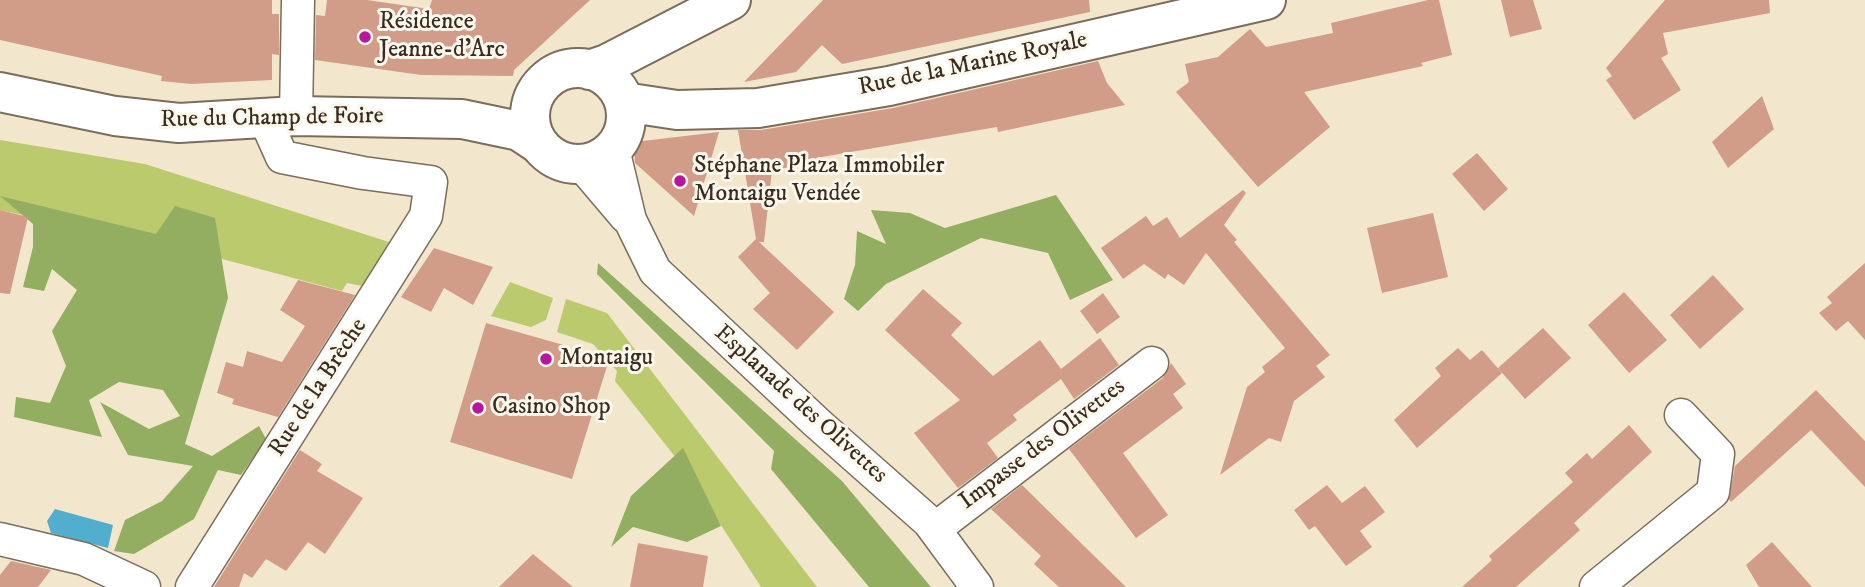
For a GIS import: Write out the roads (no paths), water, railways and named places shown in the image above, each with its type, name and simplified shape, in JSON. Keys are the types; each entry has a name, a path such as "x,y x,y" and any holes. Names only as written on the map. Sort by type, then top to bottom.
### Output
{"main road":[{"path":"654,39 612,128 556,159 537,143 529,114 540,86 562,71 589,70 607,64 654,39 731,0"},
{"name":"Rue de la Marine Royale","path":"612,128 677,110 758,108 889,86 1266,0"},
{"path":"589,70 612,82 612,128"},
{"name":"Rue du Champ de Foire","path":"0,92 115,116 169,122 281,118 462,119 519,131 537,143"},
{"name":"Rue du Champ de Foire","path":"462,119 533,99"}],"street":[{"path":"281,118 298,0"},
{"name":"Rue de la Brèche","path":"192,587 426,216 432,182 363,173 282,157 281,118"},
{"name":"Esplanade des Olivettes","path":"612,128 630,220 655,271 936,528 977,587"},
{"name":"Impasse des Olivettes","path":"936,528 1152,363"},
{"path":"1595,587 1713,492 1718,454 1681,415"},
{"path":"0,539 84,559 144,587"}],"water":[{"path":"55,509 113,525 108,548 51,533 47,521"}],"place":[{"name":"Résidence Jeanne-d'Arc","path":"365,37"},
{"name":"Stéphane Plaza Immobiler Montaigu Vendée","path":"680,181"},
{"name":"Montaigu","path":"546,359"},
{"name":"Casino Shop","path":"478,408"}]}
